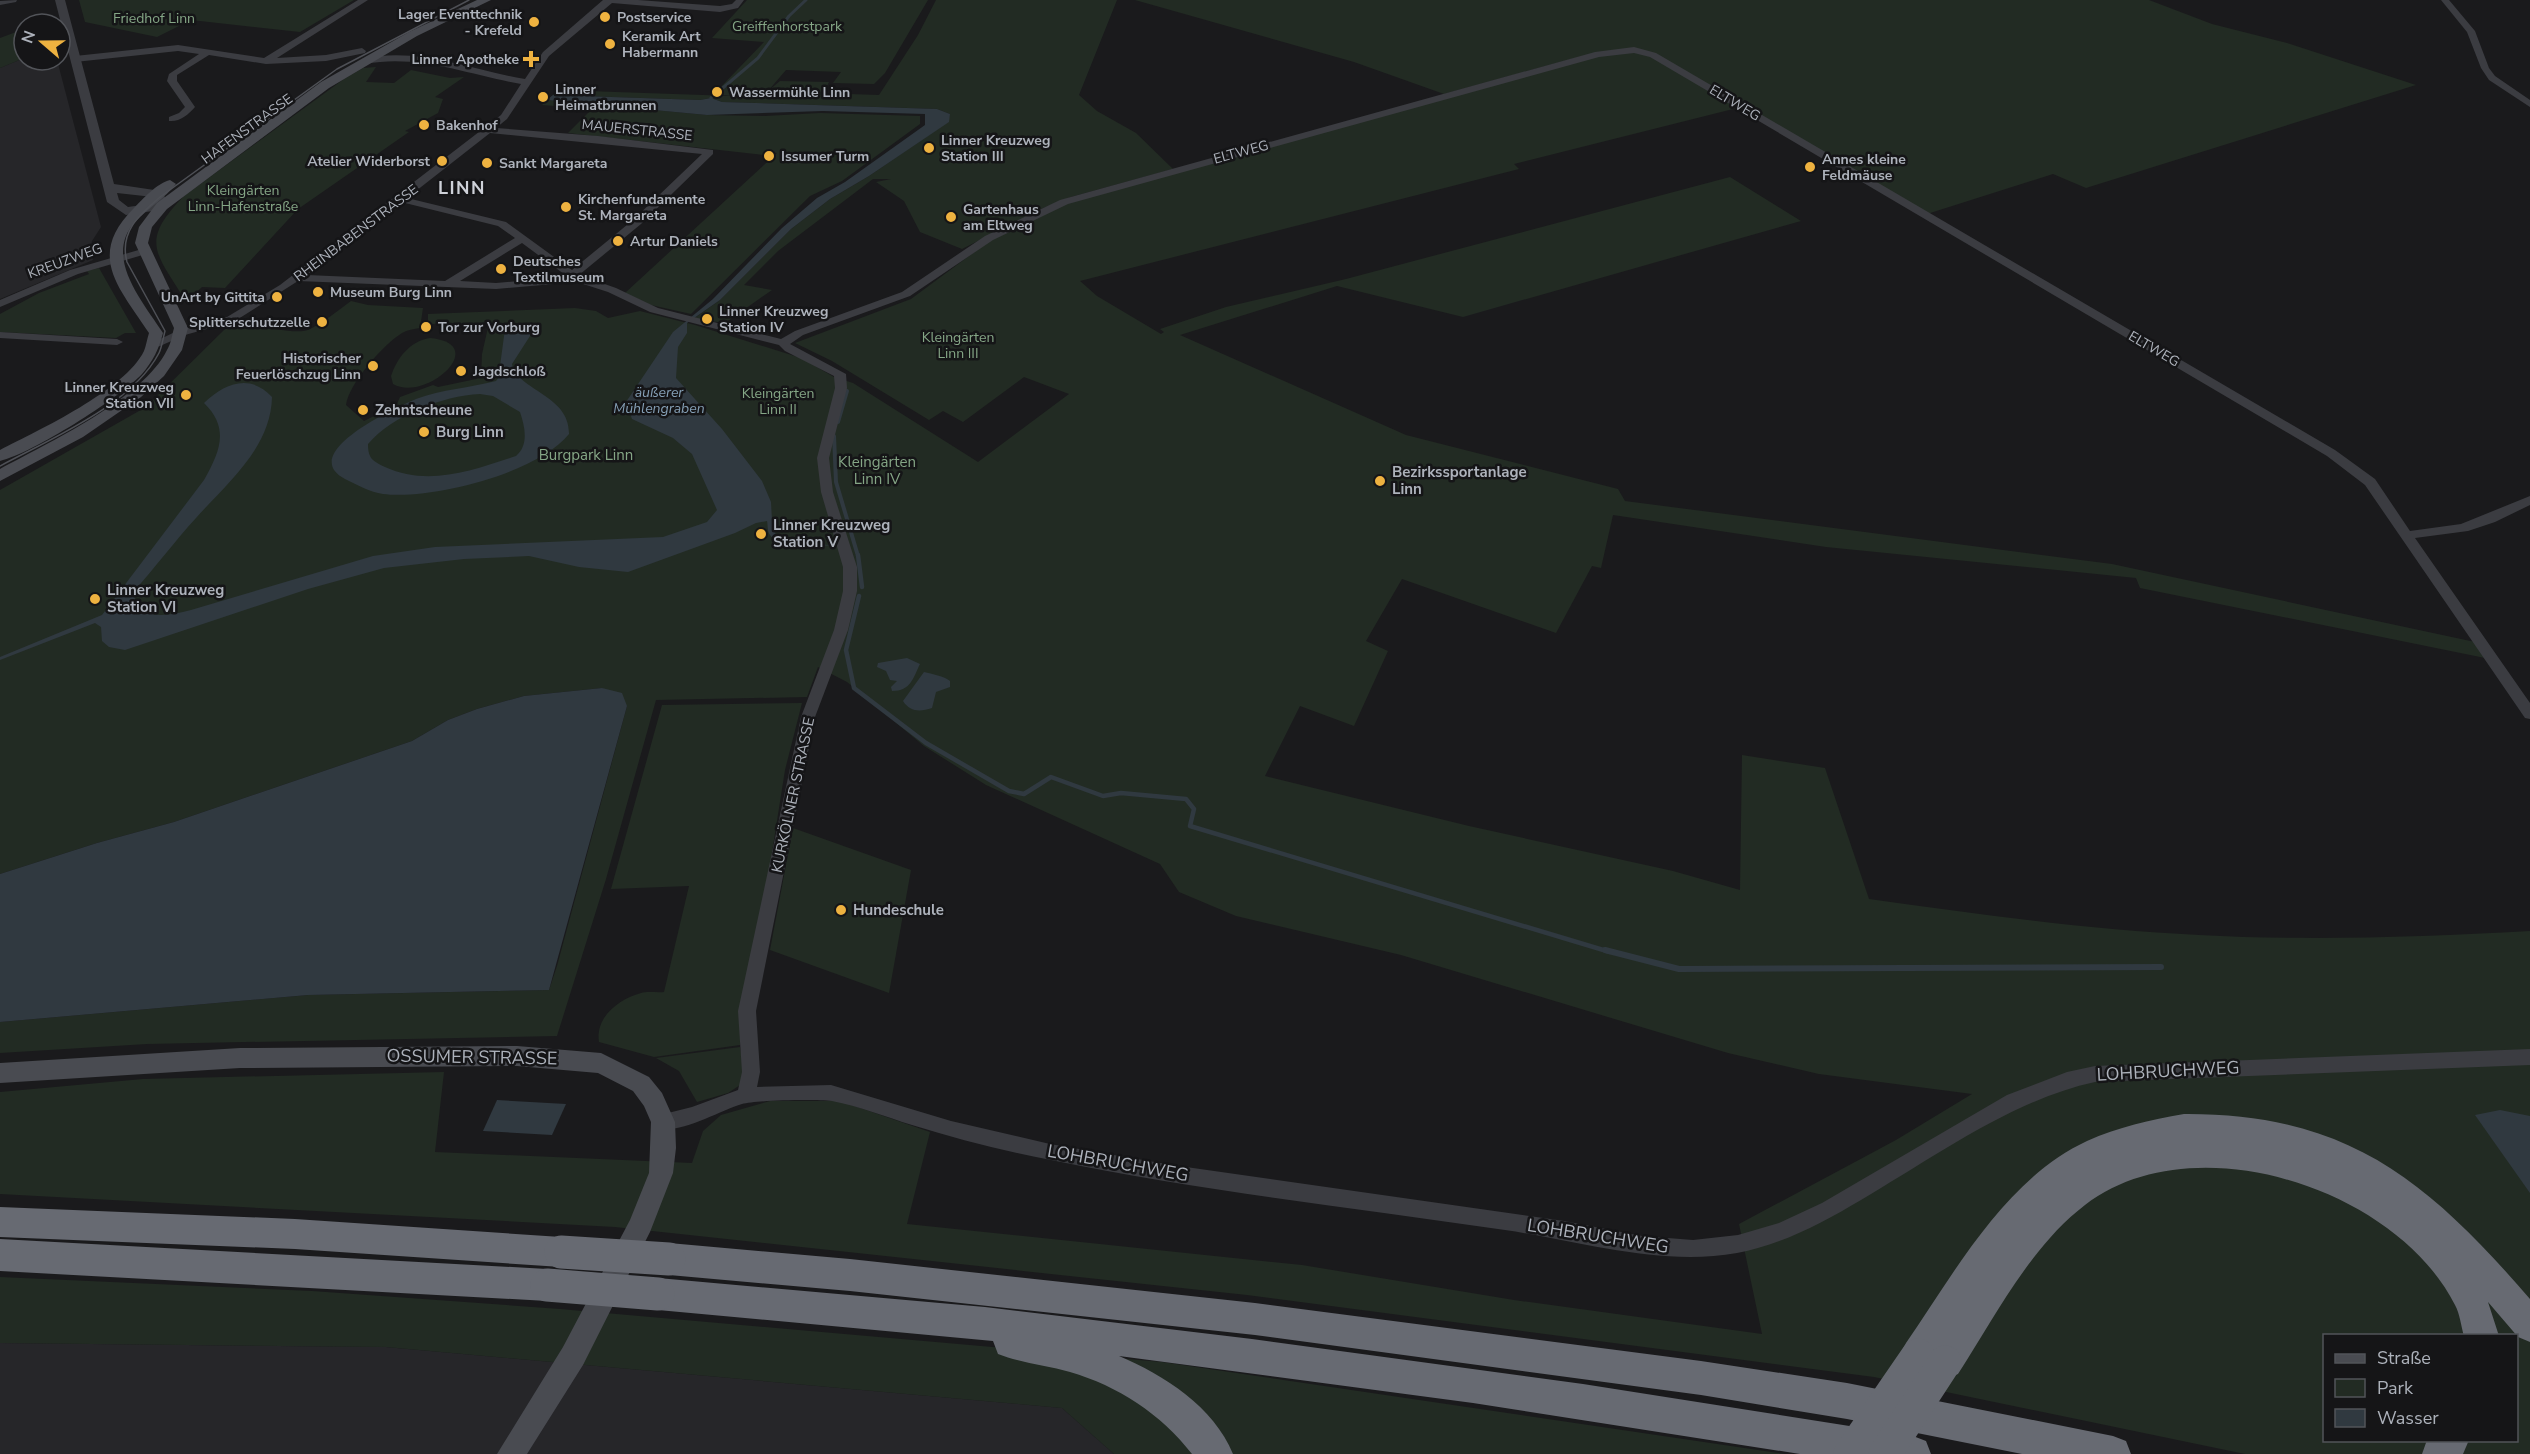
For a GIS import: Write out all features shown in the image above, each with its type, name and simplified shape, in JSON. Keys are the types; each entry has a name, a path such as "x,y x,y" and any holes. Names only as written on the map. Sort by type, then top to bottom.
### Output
{"highway":[{"path":"1885,1454 1932,1359 2018,1213 2058,1177 2099,1148 2139,1135 2212,1125 2252,1129 2306,1142 2350,1161 2399,1191 2439,1224 2530,1325"},
{"path":"1850,1454 1932,1359 2039,1228 2074,1193 2110,1171 2153,1160 2191,1154 2237,1155 2276,1161 2370,1197 2406,1222 2440,1257 2469,1297 2482,1334"},
{"path":"0,1222 295,1234 669,1259 874,1277 1255,1319 1701,1378 1847,1401 2113,1454"},
{"path":"0,1255 547,1285 959,1321 1254,1356 1591,1402 1912,1454"},
{"path":"959,1321 979,1337 1037,1347 1111,1367 1158,1396 1202,1436 1215,1454"},
{"path":"2440,1454 2449,1442"}],"main road":[{"name":"HAFENSTRASSE","path":"114,259 118,234 137,210 159,200 364,56 464,0"},
{"name":"HAFENSTRASSE","path":"142,252 142,238 159,200 329,63 364,56 390,47 486,0"},
{"path":"0,476 131,398 152,381 174,353 181,333 176,313 142,252"},
{"path":"1,456 109,394 140,367 156,344 156,333 118,272 114,259"},
{"name":"OSSUMER STRASSE","path":"0,1073 251,1058 489,1056 575,1059 601,1063 641,1084 654,1100 663,1122 664,1148 661,1173 641,1224 573,1356 511,1454"}],"street":[{"path":"0,3 13,0"},
{"path":"60,0 113,202 117,207 126,211 137,210"},
{"path":"266,61 364,0"},
{"path":"609,0 720,9 738,3"},
{"name":"RHEINBABENSTRASSE","path":"156,344 181,333 231,319 296,278 489,130 513,103 546,54 609,0"},
{"path":"2445,0 2471,31 2485,68 2492,78 2530,104"},
{"path":"390,47 393,53 402,57"},
{"path":"75,59 165,49 266,61 329,63"},
{"name":"ELTWEG","path":"783,343 799,333 906,294 989,238 1064,202 1598,54 1640,51 1653,55 2331,453 2370,482 2409,535 2418,554 2530,714"},
{"path":"172,119 182,115 190,107 172,81 173,74 206,53"},
{"path":"364,56 402,57 525,82"},
{"name":"MAUERSTRASSE","path":"489,130 710,151 637,222 576,276"},
{"path":"109,186 159,200"},
{"name":"KURKÖLNER STRASSE","path":"399,199 502,224 576,276 678,318 703,322 783,343 789,349 840,374 841,388 826,439 823,459 827,492 850,567 850,591 842,630 808,717 747,1011 751,1072 747,1095"},
{"path":"445,285 522,238"},
{"name":"KREUZWEG","path":"0,304 41,284 142,252"},
{"path":"296,278 522,286 576,276"},
{"path":"0,335 117,342"},
{"path":"2409,535 2463,528 2490,519 2530,500"},
{"name":"LOHBRUCHWEG","path":"747,1095 787,1092 831,1093 951,1129 1050,1152 1184,1175 1564,1230 1642,1245 1693,1249 1738,1244 1784,1231 1829,1209 2014,1101 2085,1076 2127,1071 2530,1057"},
{"path":"663,1122 747,1095"}],"shaded area":[{"path":"12,63 12,72 60,72 101,227 92,241 90,250 93,260 0,299 0,68"},
{"path":"0,1343 386,1347 1062,1408 1114,1454 0,1454"}],"green space":[{"name":"Friedhof Linn","path":"79,0 354,0 300,32 191,20 157,37 85,22"},
{"name":"Greiffenhorstpark","path":"747,0 928,0 885,73 874,84 833,83 841,72 786,70 768,91 780,81 829,82 824,92 818,93 879,95 918,35 936,0 1117,0 1079,95 1097,111 1136,133 1173,169 1071,197 1041,209 962,249 920,232 904,201 876,182 891,179 873,179 778,251 744,285 772,290 725,323 693,319 720,300 791,229 830,199 869,176 948,122 950,114 937,109 722,102 711,98 700,100 553,95 548,100 707,115 765,116 820,113 920,116 920,124 842,181 810,196 691,314 651,305 625,293 777,153 767,152 764,155 568,133 592,109 542,105 558,90 732,96 714,94 764,42 712,38"},
{"path":"1135,0 2149,0 2212,24 2287,43 2416,85 2086,188 2053,174 1927,214 1745,106 1514,164 1519,169 1080,281 1097,296 1161,334 1164,332 1160,329 1226,307 1346,279 1730,177 1801,221 1463,317 1337,286 1180,335 1406,435 1618,489 1625,501 2112,564 2475,642 2485,658 2140,588 2136,578 1826,547 1613,515 1601,568 1592,566 1556,633 1402,579 1366,641 1388,651 1354,726 1300,706 1265,776 1469,826 1673,871 1740,890 1742,755 1825,768 1869,899 1992,916 2157,933 2282,938 2364,938 2530,931 2530,1454 2245,1454 1874,1377 1247,1295 615,1227 0,1194 0,1092 143,1079 444,1072 435,1152 692,1163 703,1131 721,1115 770,1101 840,1101 930,1132 907,1224 1302,1265 1514,1300 1762,1334 1739,1224 1896,1140 1972,1094 1819,1074 1728,1053 1401,955 1236,916 1179,892 1160,864 986,785 924,746 847,682 818,667 807,697 656,700 606,879 557,1036 147,1044 0,1053 0,1022 308,995 549,990 557,966 627,706 602,688 524,696 477,709 448,720 412,741 174,822 97,843 0,874 0,490 146,407 224,330 239,321 274,329 308,330 351,301 368,305 423,308 420,328 406,331 395,338 368,365 353,386 346,405 364,421 378,414 375,411 397,404 400,397 433,385 438,387 481,378 482,354 489,323 428,324 428,314 575,308 596,311 608,318 640,311 695,325 801,358 834,377 853,383 978,462 1069,394 1024,377 963,422 943,411 929,420 832,361 795,343 911,299 992,239 1074,200 1593,53 1444,94 1354,62"},
{"path":"12,34 12,63 0,68 0,38"},
{"name":"Kleingärten Linn-Hafenstraße","path":"376,67 366,82 394,83 411,70 450,78 464,77 435,97 443,99 438,113 405,131 409,132 298,209 225,288 202,287 186,302 160,259 157,248 157,237 161,225 170,212 184,196 344,79 363,68"},
{"path":"99,268 136,333 125,333 116,338 0,332 0,314 39,293 89,274 87,271"},
{"path":"430,338 448,342 455,350 454,360 447,370 421,386 406,388 393,384 391,376 405,351 416,343"},
{"path":"802,703 785,770 770,865 741,1011 740,1045 654,1057 599,1042 601,1025 610,1010 641,993 664,992 689,886 611,889 662,705"},
{"name":"Hundeschule","path":"793,828 911,870 889,993 770,950"},
{"path":"740,1047 744,1073 740,1085 728,1093 697,1102 679,1071 656,1058"},
{"path":"0,1277 312,1291 560,1309 1162,1362 1785,1454 1114,1454 1062,1408 386,1347 0,1343"}],"water":[{"name":"äußerer Mühlengraben","path":"553,95 700,100 711,98 722,102 937,109 950,114 949,122 869,176 830,199 791,229 720,300 687,323 687,333 678,347 676,378 722,429 762,481 771,502 772,521 777,539 836,546 782,542 770,535 767,521 756,523 735,533 628,572 579,567 529,556 464,559 384,568 308,589 125,650 109,647 102,641 101,627 95,623 0,660 0,657 102,615 204,480 214,460 218,450 220,431 212,412 204,403 220,390 238,384 255,385 272,397 270,415 264,432 245,464 133,592 138,610 145,613 158,615 184,612 373,556 435,547 663,537 707,522 717,510 692,454 673,438 632,419 626,402 673,332 713,299 782,228 817,198 845,182 925,125 925,114 823,111 707,115 547,100"},
{"path":"515,324 525,324 530,328 530,336 512,364 516,373 553,402 567,421 569,434 554,448 534,461 509,472 483,481 428,493 404,495 378,493 345,479 333,468 333,457 341,444 355,432 390,411 426,396 496,381 502,373 500,366 505,329","holes":["480,394 493,396 520,412 524,441 523,447 516,456 467,471 434,476 401,473 381,465 370,456 368,444 404,416 450,399"]},
{"path":"907,658 920,664 907,686 892,691 891,687 897,681 890,680 886,671 877,667 878,663"},
{"path":"924,672 947,679 950,681 950,687 936,692 932,708 916,710 903,701"},
{"path":"602,688 622,693 627,706 549,990 308,995 0,1022 0,874 97,843 174,822 412,741 448,720 477,709 524,696"},
{"path":"497,1100 566,1104 552,1135 483,1131"},
{"path":"2500,1110 2530,1116 2530,1193 2475,1115"}],"waterway":[{"path":"711,98 758,58 789,16 806,0"},
{"path":"838,422 847,391"},
{"path":"834,436 836,482 858,556"},
{"path":"858,555 862,587"},
{"path":"859,596 846,650 854,688 926,743 1009,791 1024,794 1051,777 1103,796 1121,793 1186,799 1194,809 1190,826 1610,952"},
{"path":"1605,950 1679,969 2161,967"}],"tram line":[{"path":"0,466 65,432 110,404 130,389 159,353 165,331 127,262 125,251 128,233 145,211 160,197 337,69 469,0"}],"place":[{"name":"Postservice","path":"605,17"},
{"name":"Lager Eventtechnik - Krefeld","path":"534,22"},
{"name":"Keramik Art Habermann","path":"610,44"},
{"name":"Linner Apotheke","path":"531,59"},
{"name":"Wassermühle Linn","path":"717,92"},
{"name":"Linner Heimatbrunnen","path":"543,97"},
{"name":"Bakenhof","path":"424,125"},
{"name":"Linner Kreuzweg Station III","path":"929,148"},
{"name":"Issumer Turm","path":"769,156"},
{"name":"Atelier Widerborst","path":"442,161"},
{"name":"Sankt Margareta","path":"487,163"},
{"name":"Annes kleine Feldmäuse","path":"1810,167"},
{"name":"Kirchenfundamente St. Margareta","path":"566,207"},
{"name":"Gartenhaus am Eltweg","path":"951,217"},
{"name":"Artur Daniels","path":"618,241"},
{"name":"Deutsches Textilmuseum","path":"501,269"},
{"name":"Museum Burg Linn","path":"318,292"},
{"name":"UnArt by Gittita","path":"277,297"},
{"name":"Linner Kreuzweg Station IV","path":"707,319"},
{"name":"Splitterschutzzelle","path":"322,322"},
{"name":"Tor zur Vorburg","path":"426,327"},
{"name":"Historischer Feuerlöschzug Linn","path":"373,366"},
{"name":"Jagdschloß","path":"461,371"},
{"name":"Linner Kreuzweg Station VII","path":"186,395"},
{"name":"Zehntscheune","path":"363,410"},
{"name":"Burg Linn","path":"424,432"},
{"name":"Bezirkssportanlage Linn","path":"1380,481"},
{"name":"Linner Kreuzweg Station V","path":"761,534"},
{"name":"Linner Kreuzweg Station VI","path":"95,599"},
{"name":"Hundeschule","path":"841,910"}],"district":[{"name":"LINN","path":"462,188"}],"park label":[{"name":"Kleingärten Linn III","path":"958,346"},
{"name":"Kleingärten Linn II","path":"778,402"},
{"name":"Burgpark Linn","path":"586,455"},
{"name":"Kleingärten Linn IV","path":"877,470"}]}
